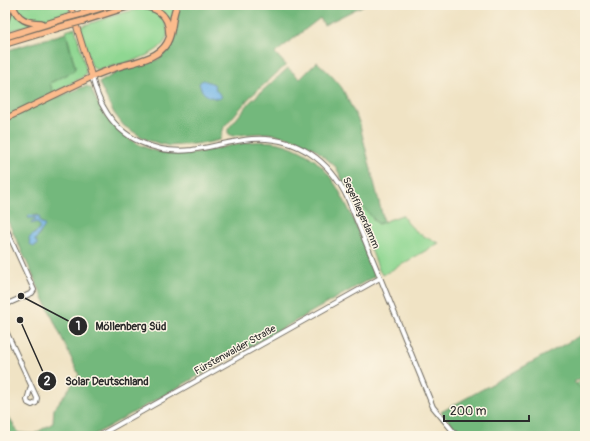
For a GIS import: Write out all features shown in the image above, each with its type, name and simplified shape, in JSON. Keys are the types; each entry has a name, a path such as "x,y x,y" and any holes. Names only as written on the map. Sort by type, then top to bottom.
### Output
{"highway":[{"path":"5,23 10,5"},
{"path":"13,5 18,15 24,21 32,23 48,23"},
{"path":"5,37 110,5"},
{"path":"5,44 133,5"},
{"path":"138,5 153,8 162,14 168,24 169,39"},
{"path":"92,77 113,68 153,55 164,48 172,32 174,14 177,5"}],"main road":[{"name":"Segelfliegerdamm","path":"70,5 92,77"},
{"path":"5,119 92,77"}],"street":[{"name":"Segelfliegerdamm","path":"92,77 100,101 109,116 127,134 145,145 165,150 181,151 247,140 269,139 292,144 312,154 329,169 343,190 433,407 457,436"},
{"path":"5,226 34,290 32,293 5,305"},
{"name":"Fürstenwalder Straße","path":"98,436 380,278"},
{"path":"5,329 31,386"}],"green space":[{"path":"15,5 68,5 70,12 37,22 21,17"},
{"path":"147,5 176,5 170,29 168,21"},
{"path":"181,5 364,5 324,25 320,18 275,53 286,65 250,97 224,127 220,140 206,143 169,146 147,140 124,126 114,113 99,83 119,71 159,59 170,44 177,10"},
{"path":"12,7 31,25 5,32 5,26"},
{"path":"143,8 153,11 159,15 165,23 167,34 164,43 155,51 144,57 97,70 92,67 79,27"},
{"path":"75,28 86,74 53,93 50,83 74,71 75,67 66,31"},
{"path":"66,33 75,67 74,71 50,83 55,98 86,86 91,88 105,115 115,126 138,144 152,150 182,154 261,141 293,147 309,156 321,166 341,194 357,228 375,276 92,436 5,436 5,412 19,433 34,434 53,423 54,409 79,375 5,215 5,51","holes":["33,216 39,216 39,221 44,224 35,242 32,235 39,230 40,226"]},
{"path":"317,62 342,88 359,122 384,222 378,224 347,189 336,167 314,148 294,139 268,133 232,136 228,133 228,129 251,101 288,68 300,79"},
{"path":"347,189 378,224 402,215 418,232 439,243 383,275 380,272"},
{"path":"585,333 585,376 574,382 585,392 585,436 462,436 441,412"},
{"path":"585,379 585,392 576,384"}],"water":[{"path":"203,80 214,84 216,90 222,97 218,99 203,93 199,83"},
{"path":"29,215 40,216 39,221 45,226 35,240 37,245 33,247 30,244 29,238 39,230 40,226 37,222 31,224 36,220 35,218 28,218"}],"place":[{"name":"Möllenberg Süd","path":"21,296"},
{"name":"Solar Deutschland","path":"20,320"}]}
